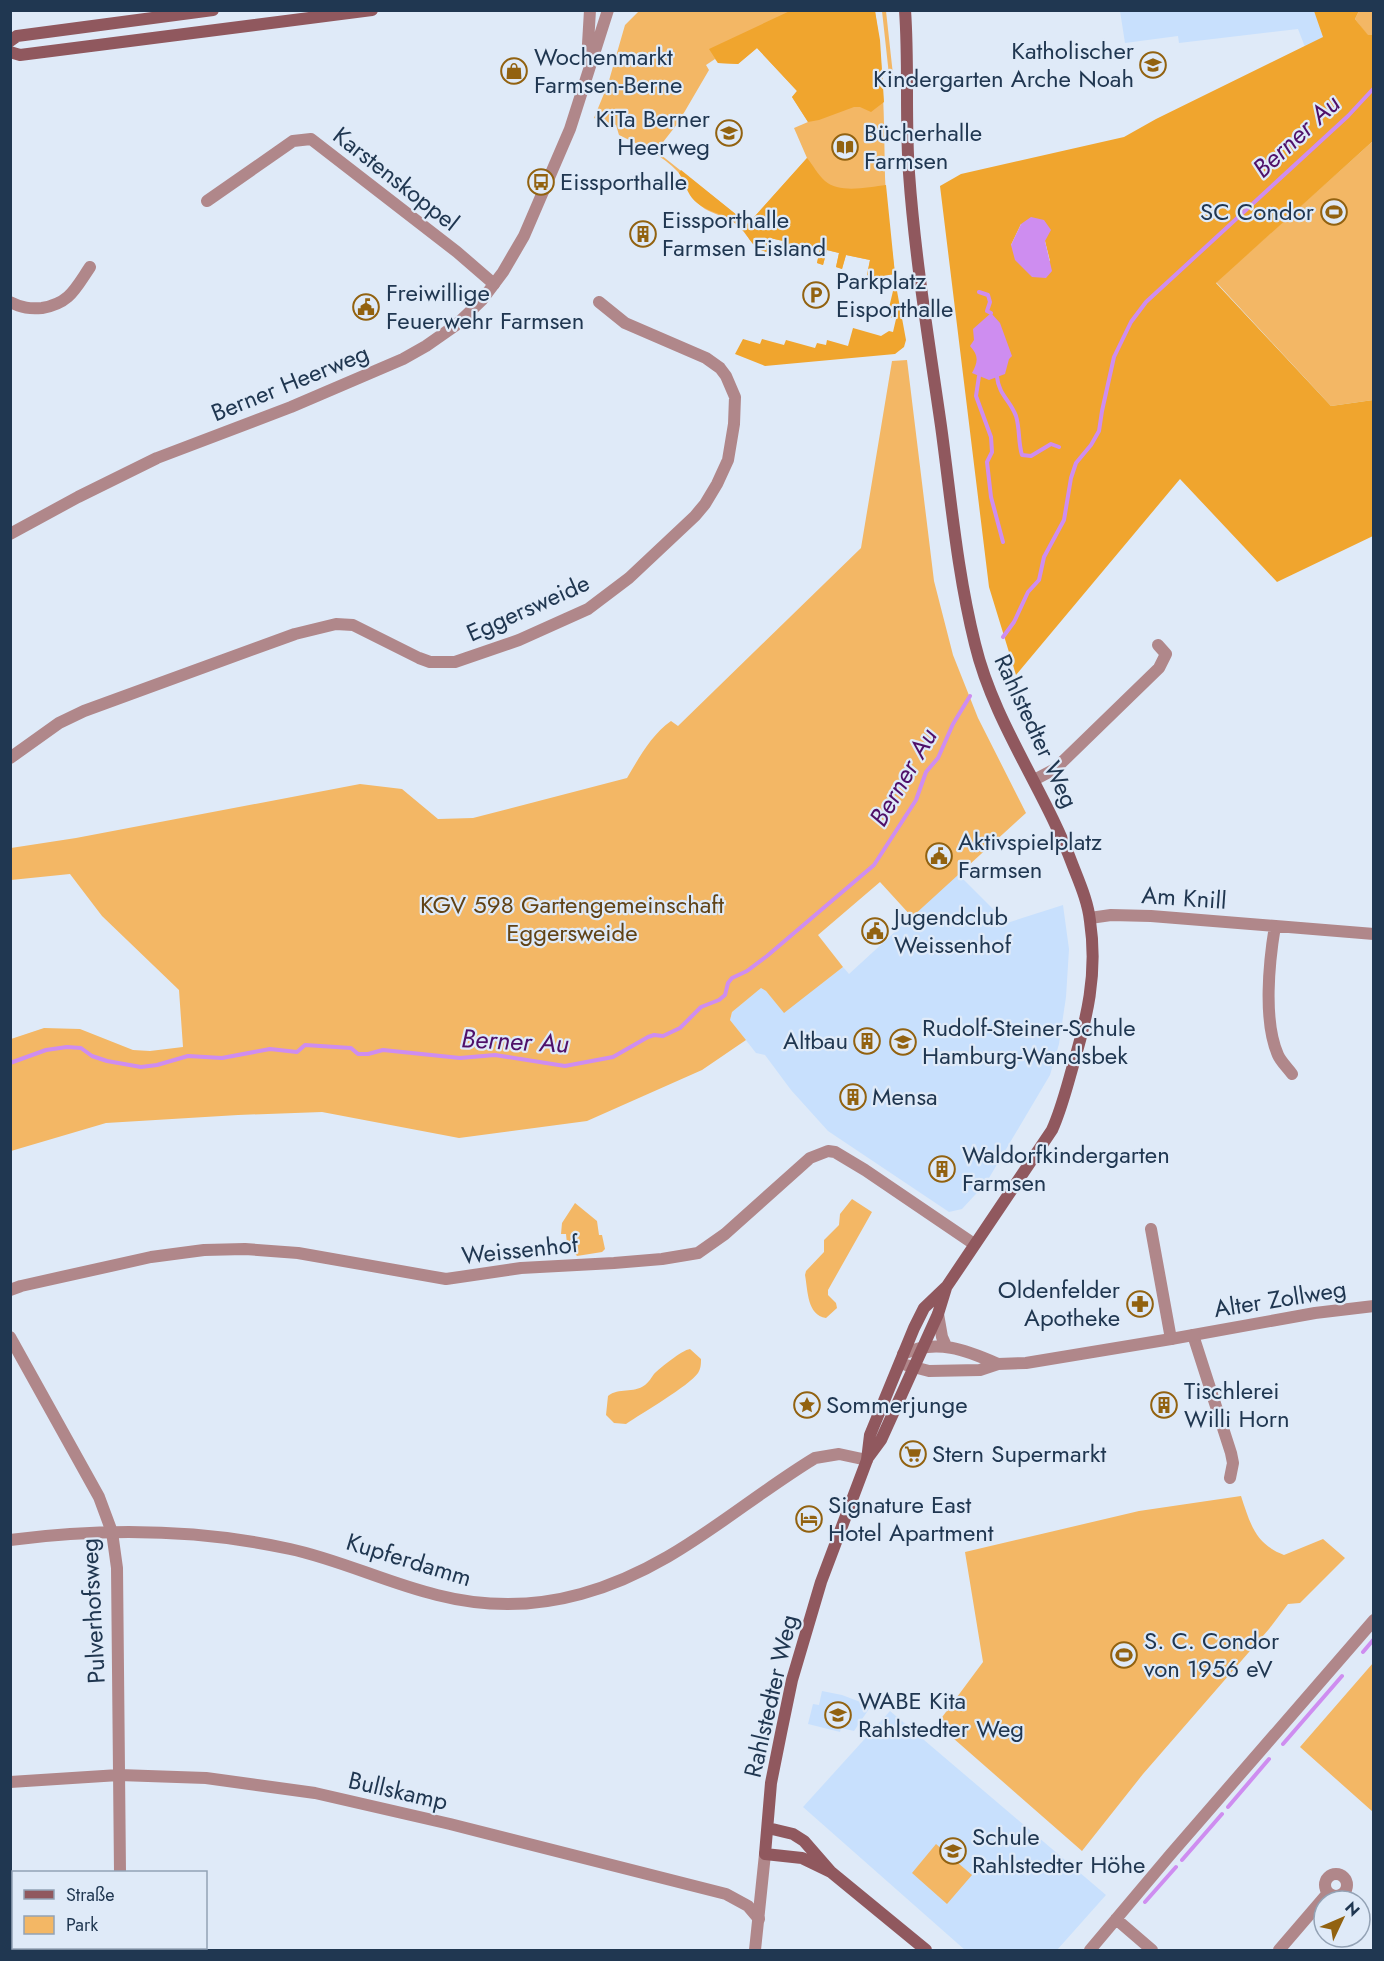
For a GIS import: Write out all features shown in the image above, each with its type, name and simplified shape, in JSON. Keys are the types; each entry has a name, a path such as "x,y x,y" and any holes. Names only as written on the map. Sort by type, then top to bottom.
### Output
{"main road":[{"path":"10,41 17,36 213,10"},
{"path":"10,52 20,55 297,15 372,10"},
{"name":"Rahlstedter Weg","path":"765,1854 771,1783 792,1680 821,1582 867,1460 870,1436 924,1308 947,1286 1053,1130 1090,1005 1093,957 1090,918 1083,892 1060,830 1005,726 981,667 961,580 915,236 909,171 908,48 904,10"},
{"name":"Rahlstedter Weg","path":"867,1460 881,1440 938,1314 947,1286"},
{"path":"768,1828 793,1834 804,1841 831,1872 926,1950"},
{"path":"765,1854 802,1857 831,1872"}],"street":[{"name":"Berner Heerweg","path":"587,77 590,10"},
{"name":"Berner Heerweg","path":"10,534 150,461 291,407 403,359 456,325 494,284 512,260 525,236 570,129 608,10"},
{"name":"Karstenskoppel","path":"207,201 293,141 311,139 457,252 494,284"},
{"path":"10,302 30,309 61,303 74,291 90,267"},
{"name":"Eggersweide","path":"10,758 59,723 84,711 296,634 336,624 353,625 430,662 455,662 519,640 588,609 608,595 695,516 711,494 728,460 732,441 735,397 726,376 714,363 625,323 599,302"},
{"path":"1034,780 1055,769 1159,668 1166,654 1158,645"},
{"name":"Am Knill","path":"1090,918 1111,915 1151,916 1374,934"},
{"path":"1275,926 1269,976 1270,1014 1279,1056 1292,1074"},
{"name":"Weissenhof","path":"10,1290 151,1257 204,1250 245,1249 298,1253 446,1279 521,1268 662,1259 698,1253 725,1234 810,1158 828,1151 835,1152 865,1170 974,1244"},
{"path":"1151,1229 1171,1339"},
{"name":"Alter Zollweg","path":"998,1364 946,1346 924,1346 901,1359 913,1368 929,1371 980,1370 998,1364 1026,1362 1315,1313 1374,1306"},
{"path":"938,1314 946,1346"},
{"name":"Alter Zollweg","path":"1193,1335 1232,1453 1230,1478"},
{"name":"Pulverhofsweg","path":"10,1337 99,1497 112,1532 117,1568 120,1871"},
{"name":"Kupferdamm","path":"10,1540 112,1532 194,1535 257,1542 325,1557 388,1580 445,1597 482,1603 542,1602 582,1594 657,1564 680,1551 815,1458 839,1454 867,1460"},
{"path":"1090,1950 1177,1846 1374,1620"},
{"name":"Bullskamp","path":"10,1782 119,1774 206,1778 315,1793 450,1824 726,1894 743,1902 759,1919"},
{"name":"Rahlstedter Weg","path":"755,1950 765,1854"},
{"path":"1279,1950 1312,1912"},
{"path":"1116,1919 1152,1950"}],"shaded area":[{"path":"792,10 875,11 880,40 884,102 871,112 854,107 808,122 792,97 797,91 757,48 738,64 718,63 709,49"},
{"path":"1120,11 1314,11 1324,37 1305,47 1298,29 1179,43 1178,36 1125,43"},
{"path":"1314,11 1359,11 1355,19 1368,35 1373,35 1373,141 1216,283 1331,406 1373,400 1373,536 1277,582 1180,479 1016,675 989,587 940,186 961,174 1124,137 1323,37","holes":["1021,224 1045,241 1050,261 1011,245"]},
{"path":"807,158 822,179 831,185 854,189 886,185 895,274 875,277 867,275 870,260 846,255 842,269 836,267 839,253 827,250 823,265 817,263 820,249 792,243 789,256 780,254 783,241 770,238 767,252 761,250 753,244 737,224 697,203 690,195 679,173 681,170 748,224"},
{"path":"1031,217 1044,220 1051,230 1045,241 1052,271 1046,278 1032,277 1015,260 1011,245 1021,224"},
{"path":"893,291 897,291 906,340 904,347 895,354 765,366 735,354 743,339 760,344 762,339 784,345 786,340 815,348 817,343 826,345 827,340 848,346 853,328 881,336 889,331 893,332 896,319 887,316"},
{"path":"991,313 1000,323 1012,356 1005,374 989,380 972,373 977,359 970,346 974,340 973,329"},
{"name":"Rudolf-Steiner-Schule Hamburg-Wandsbek","path":"958,874 1007,923 1063,905 1069,949 1066,997 1059,1044 1050,1075 986,1183 962,1209 949,1212 828,1131 791,1090 765,1055 756,1053 730,1020 732,1012 761,987 784,1012 843,967 849,974"},
{"name":"WABE Kita Rahlstedter Weg","path":"822,1691 842,1695 871,1706 854,1731 841,1728 840,1732 808,1724 813,1704 819,1705"},
{"name":"Schule Rahlstedter Höhe","path":"890,1711 1106,1895 1057,1950 965,1950 803,1807"}],"green space":[{"path":"639,11 875,11 882,73 886,202 895,274 875,277 867,275 870,260 846,255 842,269 836,267 839,253 827,250 823,265 817,263 820,249 792,243 789,256 780,254 783,241 770,238 767,252 762,250 733,222 701,206 678,172 665,160 619,135 616,125 594,118 608,84 625,25","holes":["757,48 797,91 792,97 808,122 794,128 807,158 748,224 656,151 678,123 709,70 706,65 715,59 718,63 738,64"]},
{"path":"882,11 886,11 894,84 890,84"},
{"path":"1359,11 1373,11 1373,35 1368,36 1355,19"},
{"name":"SC Condor","path":"1373,141 1373,400 1331,406 1216,282"},
{"name":"KGV 598 Gartengemeinschaft Eggersweide","path":"907,360 934,581 953,655 978,718 1026,813 912,917 880,882 818,935 843,967 784,1013 761,988 732,1012 730,1020 746,1040 702,1070 587,1121 459,1138 322,1112 238,1115 106,1123 11,1151 11,1039 44,1028 80,1029 133,1050 150,1051 183,1047 179,990 102,916 70,874 11,880 11,848 76,838 360,784 402,789 438,819 473,818 627,778 657,733 671,721 678,726 861,548 892,361"},
{"path":"852,1199 872,1212 828,1290 828,1295 836,1303 837,1308 826,1318 820,1316 812,1307 805,1275 824,1252 824,1240 839,1225 840,1214"},
{"path":"575,1203 597,1221 599,1235 602,1235 605,1249 602,1252 577,1256 567,1244 566,1234 561,1234 562,1223"},
{"path":"690,1349 701,1359 701,1366 698,1373 685,1385 626,1424 614,1423 606,1415 608,1396 612,1393 640,1388 666,1364"},
{"name":"S. C. Condor von 1956 eV","path":"1241,1496 1255,1532 1266,1545 1274,1550 1284,1555 1323,1539 1345,1558 1300,1603 1288,1604 1143,1774 1082,1851 937,1724 983,1662 965,1552 1139,1511"},
{"path":"1373,1663 1373,1812 1300,1747"},
{"path":"936,1844 972,1875 947,1904 912,1873"}],"waterway":[{"name":"Berner Au","path":"1003,637 1014,622 1028,592 1039,580 1044,557 1064,520 1071,478 1076,463 1099,431 1114,357 1131,322 1146,302 1348,116 1374,88"},
{"path":"979,292 988,295 990,302 987,311 991,313"},
{"path":"979,376 976,396 991,437 992,452 987,462 991,497 1003,542"},
{"path":"997,377 1002,393 1016,416 1022,455 1031,456 1051,444 1059,447"},
{"name":"Berner Au","path":"10,1063 46,1050 67,1047 81,1048 92,1056 107,1061 141,1067 188,1056 222,1058 270,1049 297,1052 305,1045 351,1048 358,1054 383,1050 460,1058 495,1055 565,1066 613,1057 648,1037 663,1036 680,1028 701,1007 719,1000 725,995 732,978 747,971 767,956 874,865 916,800 926,772 938,758 953,724 970,696"},
{"path":"1363,1652 1374,1639"},
{"path":"1283,1744 1342,1676"},
{"path":"1228,1807 1269,1759"},
{"path":"1182,1860 1222,1814"},
{"path":"1145,1902 1176,1867"}],"place":[{"name":"Katholischer Kindergarten Arche Noah","path":"1153,65"},
{"name":"Wochenmarkt Farmsen-Berne","path":"514,71"},
{"name":"KiTa Berner Heerweg","path":"729,133"},
{"name":"Bücherhalle Farmsen","path":"845,147"},
{"name":"Eissporthalle","path":"541,182"},
{"name":"SC Condor","path":"1334,212"},
{"name":"Eissporthalle Farmsen Eisland","path":"643,234"},
{"name":"Parkplatz Eisporthalle","path":"816,295"},
{"name":"Freiwillige Feuerwehr Farmsen","path":"366,307"},
{"name":"Aktivspielplatz Farmsen","path":"939,856"},
{"name":"Jugendclub Weissenhof","path":"875,931"},
{"name":"Altbau","path":"867,1041"},
{"name":"Rudolf-Steiner-Schule Hamburg-Wandsbek","path":"903,1042"},
{"name":"Mensa","path":"853,1097"},
{"name":"Waldorfkindergarten Farmsen","path":"942,1169"},
{"name":"Oldenfelder Apotheke","path":"1140,1304"},
{"name":"Sommerjunge","path":"807,1405"},
{"name":"Tischlerei Willi Horn","path":"1164,1405"},
{"name":"Stern Supermarkt","path":"913,1454"},
{"name":"Signature East Hotel Apartment","path":"809,1519"},
{"name":"S. C. Condor von 1956 eV","path":"1124,1655"},
{"name":"WABE Kita Rahlstedter Weg","path":"838,1715"},
{"name":"Schule Rahlstedter Höhe","path":"953,1851"}]}
